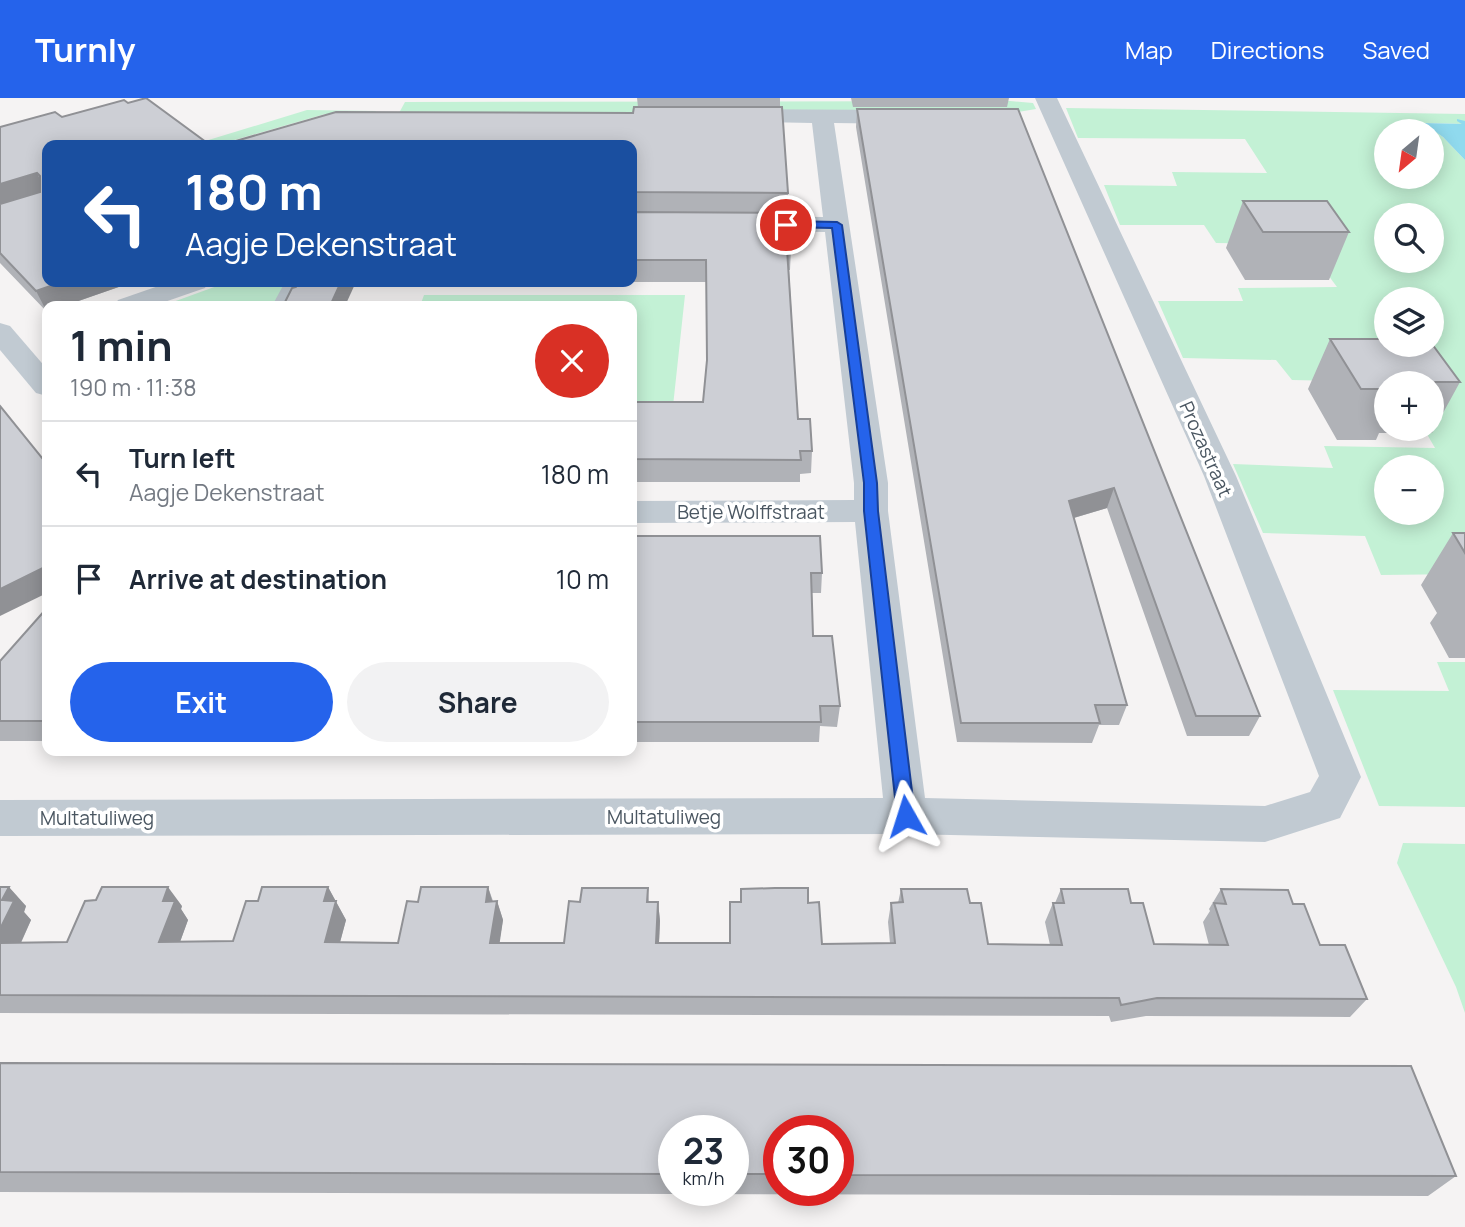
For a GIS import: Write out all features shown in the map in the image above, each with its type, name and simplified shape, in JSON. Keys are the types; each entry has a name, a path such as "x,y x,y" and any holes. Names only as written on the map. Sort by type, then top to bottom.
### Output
{"street":[{"name":"Prozastraat","path":"1042,111 1220,476 1339,777 1325,805"},
{"path":"713,116 933,117"},
{"path":"822,116 871,483 871,511 906,816"},
{"path":"637,223 837,225"},
{"path":"142,301 181,287"},
{"path":"17,340 42,379"},
{"name":"Betje Wolffstraat","path":"637,512 871,511"},
{"name":"Multatuliweg","path":"0,818 906,816 1265,824 1325,805"}],"green space":[{"path":"405,102 1033,103 1036,109 1018,112 399,113"},
{"path":"1066,108 1465,114 1465,124 1444,123 1444,119 1374,119 1374,189 1444,189 1444,138 1465,160 1465,574 1381,575 1365,536 1263,533 1233,464 1333,468 1324,446 1435,448 1431,441 1444,441 1444,371 1374,371 1374,382 1292,380 1276,360 1183,358 1158,301 1243,301 1238,288 1337,287 1305,244 1216,243 1204,225 1120,225 1104,185 1177,186 1172,172 1267,173 1245,139 1078,138"},
{"path":"307,110 376,111 376,114 325,114 234,140 208,140"},
{"path":"214,287 290,287 283,301 176,301"},
{"path":"424,295 685,295 673,406 637,406 637,301 422,301"},
{"path":"1437,662 1465,662 1465,807 1379,806 1333,690 1449,691"},
{"path":"1403,843 1465,844 1465,1013 1456,987 1397,863"}],"water":[{"path":"1444,124 1465,124 1465,160 1444,138"}],"building":[{"path":"146,98 203,140 42,140 42,287 48,287 36,291 0,253 0,204 40,192 40,176 37,173 0,184 0,127 55,112 62,117 124,100 128,103"},
{"path":"634,107 782,107 788,193 637,192 637,140 239,140 336,112 633,113"},
{"path":"857,109 1018,109 1260,716 1196,716 1114,488 1069,501 1127,705 1095,705 1100,723 961,723"},
{"path":"1243,201 1327,201 1349,232 1263,232"},
{"path":"637,212 789,213 791,249 787,249 798,419 810,419 812,451 800,451 801,460 637,459 637,402 703,402 707,360 706,260 637,260"},
{"path":"339,287 332,301 286,301 292,288"},
{"path":"1330,339 1374,339 1374,357 1442,357 1460,382 1444,382 1444,371 1374,371 1374,389 1361,389"},
{"path":"0,406 42,458 42,568 0,589"},
{"path":"1453,533 1465,533 1465,553"},
{"path":"637,536 820,536 822,573 811,573 813,636 832,636 840,706 820,706 821,722 637,722"},
{"path":"42,614 42,721 0,721 0,661"},
{"path":"0,887 9,887 2,900 14,901 0,929"},
{"path":"102,887 168,887 163,901 175,901 159,942 233,941 246,901 258,901 262,887 328,887 324,901 336,901 325,942 398,943 407,901 418,902 421,887 488,887 486,902 497,901 490,943 564,943 569,901 580,902 582,888 648,888 647,902 658,902 656,943 730,943 730,902 741,902 741,889 808,888 808,903 819,902 822,944 895,943 891,903 903,902 901,889 967,889 970,903 981,903 988,944 1062,945 1053,903 1064,903 1061,889 1128,889 1131,903 1143,903 1154,944 1228,945 1214,903 1226,904 1221,889 1288,890 1293,904 1304,904 1320,945 1345,945 1367,999 1157,998 1121,1005 1119,998 0,995 0,943 67,942 85,901 96,900"},
{"path":"0,1063 1411,1066 1456,1176 854,1175 854,1115 763,1115 763,1174 749,1174 749,1115 658,1115 658,1174 0,1172"}],"waterway":[{"path":"1459,120 1465,124"}],"route":[{"path":"786,225 837,225 871,483 871,511 906,816"}]}
